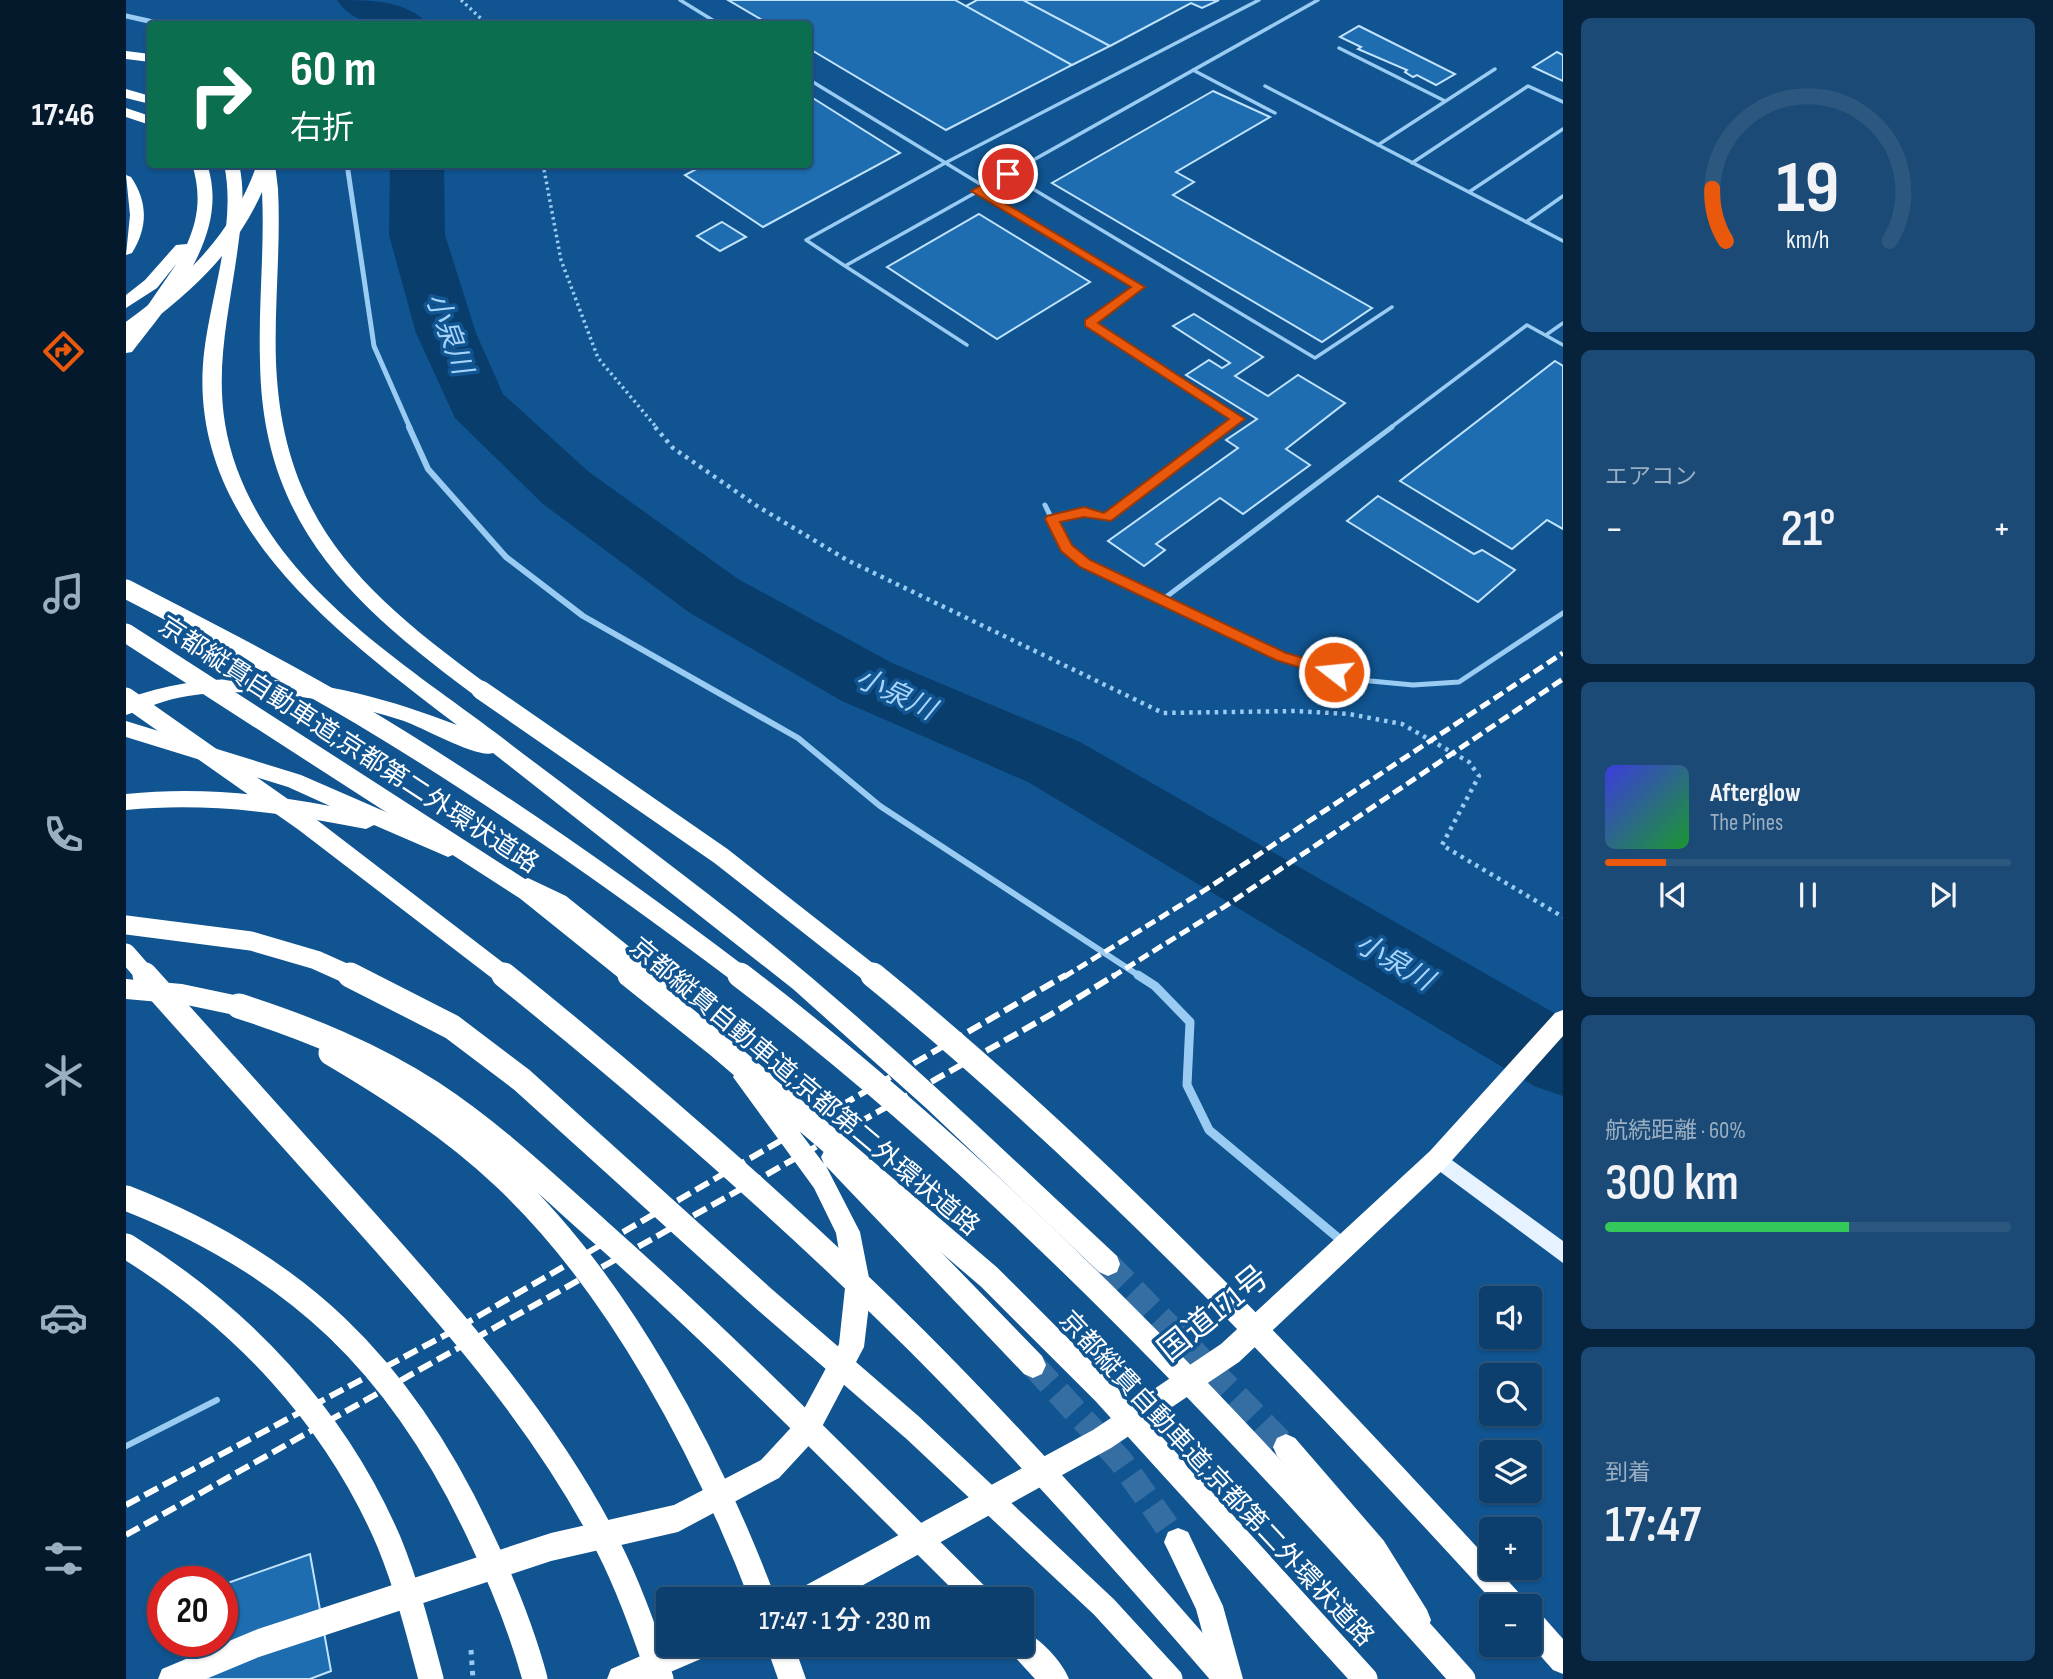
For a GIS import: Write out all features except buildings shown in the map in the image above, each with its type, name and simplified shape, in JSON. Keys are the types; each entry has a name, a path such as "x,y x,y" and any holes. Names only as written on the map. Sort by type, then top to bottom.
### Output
{"highway":[{"path":"126,55 147,58"},
{"path":"126,93 147,99"},
{"path":"126,112 147,120"},
{"path":"126,348 173,286 204,216 207,194 200,168"},
{"path":"232,168 236,201 215,327 210,376 223,456 241,499 267,544 306,592 365,643 760,948 910,1079 1108,1264"},
{"path":"126,331 185,286 236,232 251,208 265,168"},
{"path":"266,168 272,221 268,364 275,443 285,478 303,516 352,583 426,651 676,823 799,916 936,1030 1065,1147 1280,1354 1503,1594"},
{"path":"126,180 132,188 139,214 126,250"},
{"path":"126,303 171,264 204,216"},
{"path":"126,589 245,651 394,736 637,899 737,971 869,1077 1001,1194 1158,1348 1285,1478 1463,1679"},
{"name":"京都縦貫自動車道;京都第二外環状道路","path":"126,633 526,891 719,1046 989,1277 1106,1394 1365,1679"},
{"path":"126,706 198,687 301,691 411,715 473,740 537,776"},
{"path":"126,697 334,845 510,979 657,1102 810,1237 952,1378 1095,1530 1228,1679"},
{"path":"126,729 294,781 413,831 558,902 703,1021 1033,1365"},
{"path":"126,802 206,796 272,802 413,831"},
{"path":"126,925 251,941 316,960 385,990 452,1027 522,1080 763,1298 913,1428 1104,1607 1171,1679"},
{"path":"126,953 446,1311 527,1413 574,1483 611,1548 635,1602 661,1679"},
{"path":"126,989 182,994 239,1006 309,1029 376,1060 432,1093 494,1138 695,1315 968,1587"},
{"path":"239,1006 305,1038 370,1076 442,1126 503,1176 556,1231 602,1290 642,1353 727,1513 758,1587"},
{"name":"国道171号","path":"831,1587 1102,1439 1230,1353 1438,1158 1563,1020"},
{"path":"172,1679 258,1643 551,1547 678,1518 770,1469 807,1429 851,1347 858,1288 848,1232 822,1180 703,1021"},
{"path":"126,1198 156,1209 232,1245 304,1298 368,1357 423,1429 467,1508 508,1591 535,1679"},
{"path":"126,1246 188,1284 247,1333 311,1409 341,1452 381,1525 413,1609 431,1679"},
{"path":"1286,1447 1352,1521 1405,1595 1445,1679"},
{"path":"1178,1542 1209,1606 1228,1679"},
{"path":"1542,1636 1563,1660"},
{"path":"621,1679 672,1657"},
{"path":"784,1657 792,1679"},
{"path":"1034,1657 1055,1679"}],"main road":[{"path":"1438,1158 1563,1253"}],"street":[{"path":"126,16 148,21"},
{"path":"348,168 374,346 428,469 506,557 583,616 798,738 880,806 1155,986 1190,1022 1187,1085 1209,1130 1346,1245"}],"lane":[{"path":"680,0 714,21"},
{"path":"967,345 806,240 945,163 1259,0"},
{"path":"845,266 1318,0"},
{"path":"1339,48 1446,101"},
{"path":"1378,145 1495,69"},
{"path":"1193,71 1275,113"},
{"path":"812,81 985,187"},
{"path":"1265,86 1563,241"},
{"path":"1412,163 1528,86 1563,102"},
{"path":"1469,192 1563,129"},
{"path":"1008,174 1315,358 1392,307"},
{"path":"977,191 1139,287 1090,323 1238,419 1106,518 1084,512 1052,519"},
{"path":"1526,222 1563,196"},
{"path":"1546,335 1563,323"},
{"path":"1162,600 1527,325 1563,345"},
{"path":"1045,505 1066,548 1085,564 1281,657 1360,680 1413,685 1459,682 1563,613"},
{"path":"126,1446 217,1400"}],"path":[{"path":"461,0 484,21"},
{"path":"544,168 561,260 598,358 673,448 757,506 847,560 1163,713 1296,711 1349,714 1402,724 1469,762 1479,776 1442,845 1563,917"},
{"path":"471,1650 473,1679"}],"waterway":[{"name":"小泉川","path":"361,0 398,21"},
{"name":"小泉川","path":"417,168 417,235 446,333 477,404 566,488 714,596 867,682 1054,762 1563,1060"}],"tunnel":[{"path":"1108,1264 1286,1447"},
{"path":"1033,1365 1120,1460 1178,1542"}],"railway":[{"path":"1064,977 1202,892 1563,653"},
{"path":"1112,977 1224,907 1563,679"},
{"path":"126,1505 451,1332 1066,975"},
{"path":"126,1535 1050,1015 1115,975"}],"route":[{"path":"1008,174 977,191 1139,287 1090,323 1238,419 1106,518 1084,512 1052,519 1066,548 1085,564 1281,657 1334,672"}]}
